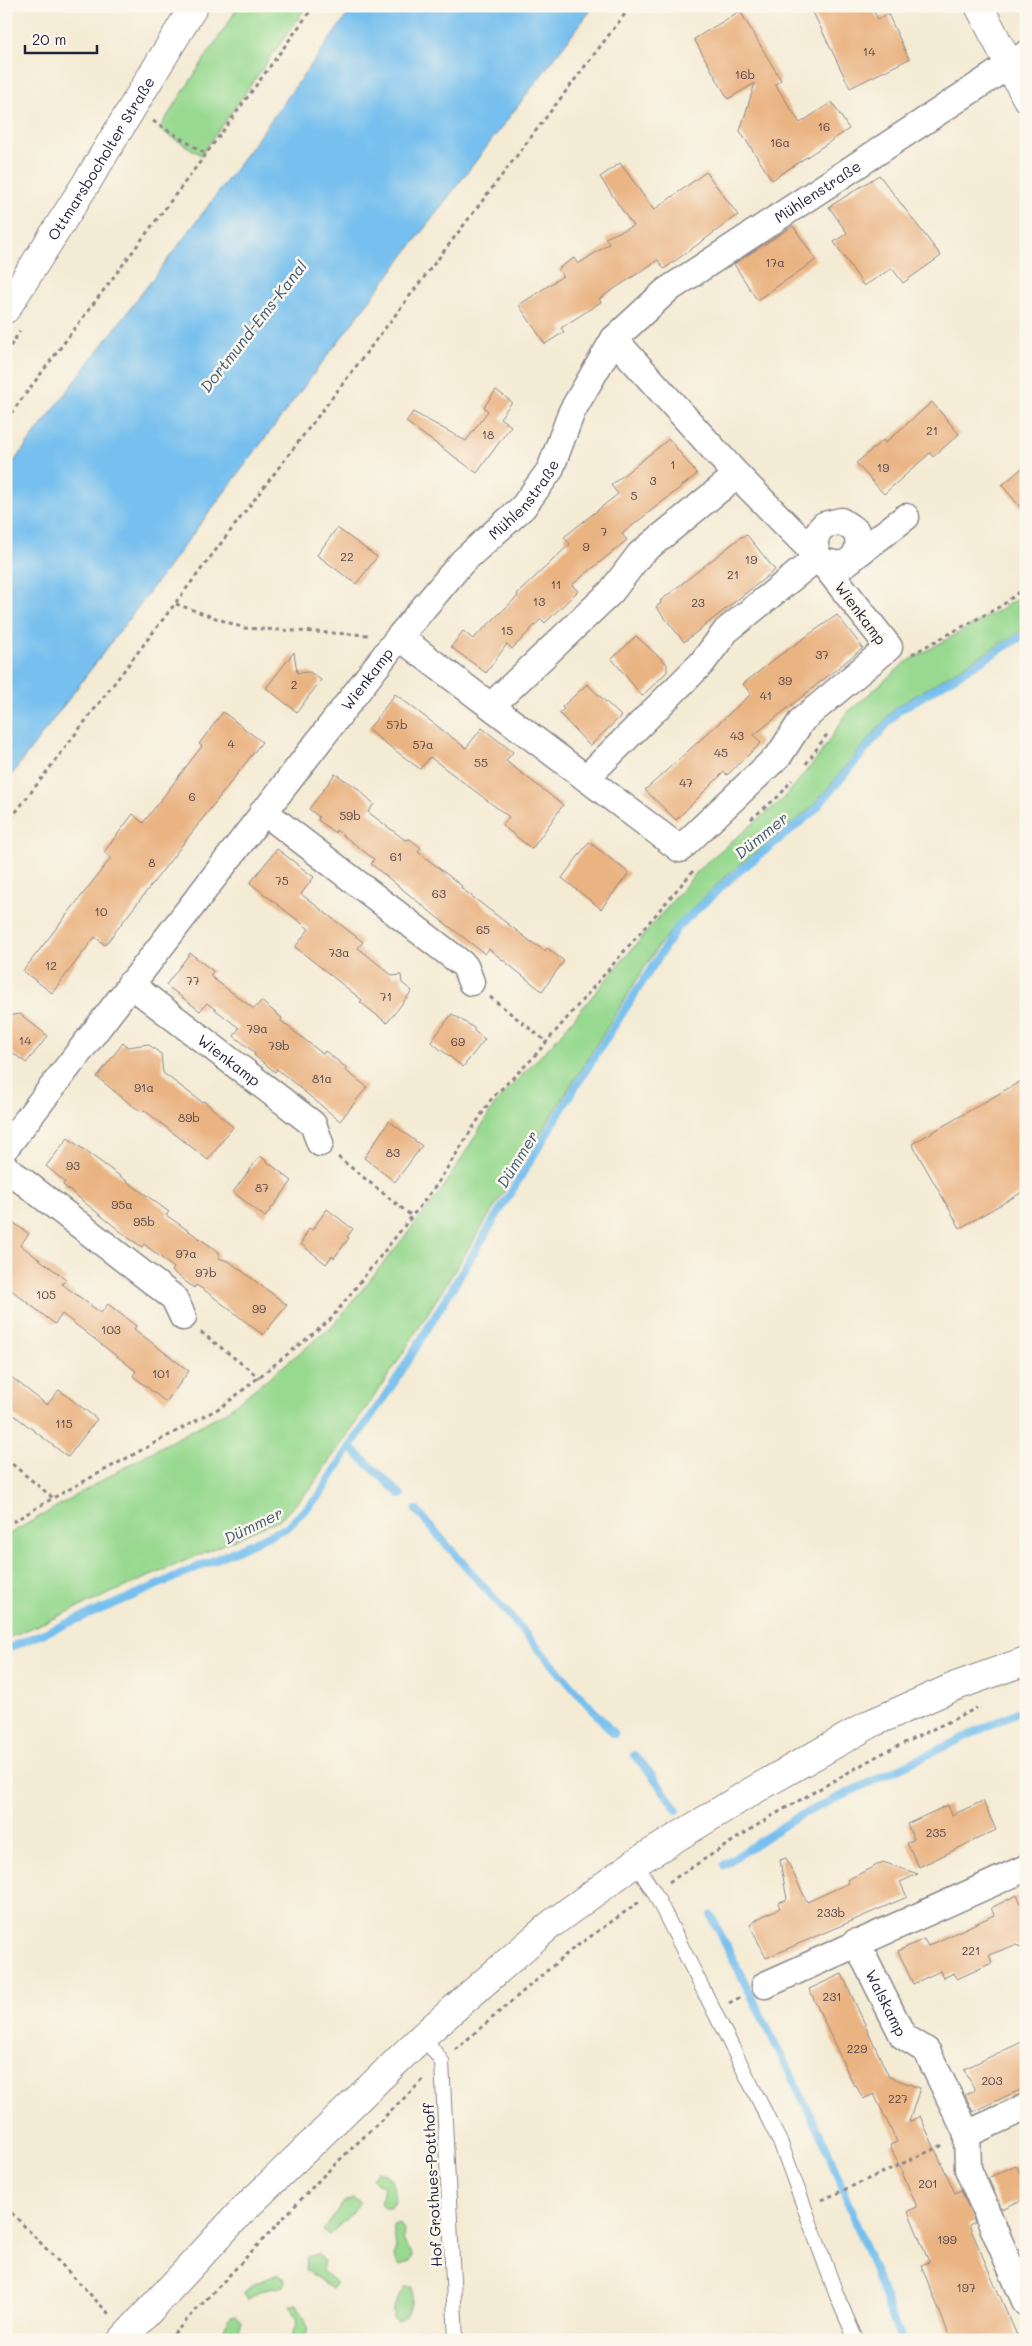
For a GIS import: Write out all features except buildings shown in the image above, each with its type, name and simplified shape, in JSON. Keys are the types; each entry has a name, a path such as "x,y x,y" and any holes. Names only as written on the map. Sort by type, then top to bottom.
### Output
{"main road":[{"name":"Ottmarsbocholter Straße","path":"6,309 87,182 194,6"},
{"path":"979,6 1017,59 1026,96"},
{"path":"124,2336 240,2213 423,2036 550,1925 635,1863 754,1790 872,1724 956,1686 1026,1661"}],"street":[{"name":"Mühlenstraße","path":"399,637 462,562 523,507 550,470 572,411 614,339 666,291 1017,59"},
{"path":"614,339 737,475 825,562 841,565 906,517"},
{"path":"492,706 611,592 640,554 737,475"},
{"path":"818,556 814,539 818,531 824,525 841,521 856,531 859,548 855,556"},
{"path":"586,778 702,663 726,631 818,556"},
{"name":"Wienkamp","path":"6,1147 399,637 680,849 780,754 802,720 889,647 818,556"},
{"path":"263,812 465,966 470,982"},
{"name":"Wienkamp","path":"130,984 313,1124 320,1143"},
{"path":"6,1168 174,1298 183,1317"},
{"path":"765,1985 856,1942 1026,1868"},
{"name":"Walskamp","path":"856,1942 903,2036 927,2051 967,2134 968,2169 1026,2303"},
{"path":"967,2134 1026,2107"}],"lane":[{"path":"635,1863 654,1892 781,2144 837,2296 856,2340"},
{"path":"423,2036 442,2062"},
{"name":"Hof Grothues-Potthoff","path":"442,2062 456,2340"}],"path":[{"path":"6,420 206,154 314,6"},
{"path":"6,825 631,6"},
{"path":"153,120 206,154"},
{"path":"908,656 993,611 1026,587"},
{"path":"176,604 244,628 399,637"},
{"path":"803,767 833,725"},
{"path":"750,820 780,795 797,774"},
{"path":"6,1526 53,1498 223,1406 330,1320 435,1187 492,1098 547,1042 699,863"},
{"path":"470,982 547,1042"},
{"path":"320,1143 412,1217"},
{"path":"183,1317 260,1378"},
{"path":"6,1459 53,1498"},
{"path":"168,2340 324,2175 442,2062 570,1951 654,1892 804,1798 879,1755 986,1704"},
{"path":"826,2198 967,2134"},
{"path":"6,2208 124,2336"}],"green space":[{"path":"239,6 307,6 201,155 159,129"},
{"path":"1026,592 1026,628 895,708 810,809 727,875 675,926 657,948 391,1372 310,1489 281,1519 6,1639 6,1536 144,1456 227,1411 333,1326 442,1190 497,1101 553,1043 702,866 783,799 819,756 847,713 905,663 1003,608"},
{"path":"377,2172 383,2173 393,2183 395,2198 394,2204 390,2208 385,2208 381,2203 384,2186 376,2184 372,2178"},
{"path":"353,2198 360,2202 356,2209 329,2235 323,2231 344,2202"},
{"path":"400,2223 404,2230 403,2240 413,2255 410,2262 399,2265 394,2256 396,2247 393,2225"},
{"path":"317,2254 324,2260 322,2272 337,2283 332,2289 305,2269 307,2257"},
{"path":"278,2274 285,2279 284,2286 260,2291 247,2300 243,2294 256,2283"},
{"path":"405,2287 412,2287 411,2302 406,2317 398,2322 393,2318 393,2308"},
{"path":"297,2304 304,2317 307,2330 303,2340 291,2340 297,2321 290,2305"},
{"path":"236,2315 242,2321 239,2331 229,2340 212,2340 221,2334 230,2316"}],"water":[{"name":"Dortmund-Ems-Kanal","path":"354,6 594,6 6,782 6,472 212,201"}],"waterway":[{"name":"Dümmer","path":"6,1649 126,1599 286,1528 319,1496 398,1377 579,1081 677,928 731,878 813,812 898,711 1026,634"},
{"path":"350,1447 401,1495"},
{"path":"416,1510 614,1734"},
{"path":"724,1865 797,1817 1026,1708"},
{"path":"634,1755 652,1775 677,1810"},
{"path":"711,1915 826,2146 901,2340"}]}
